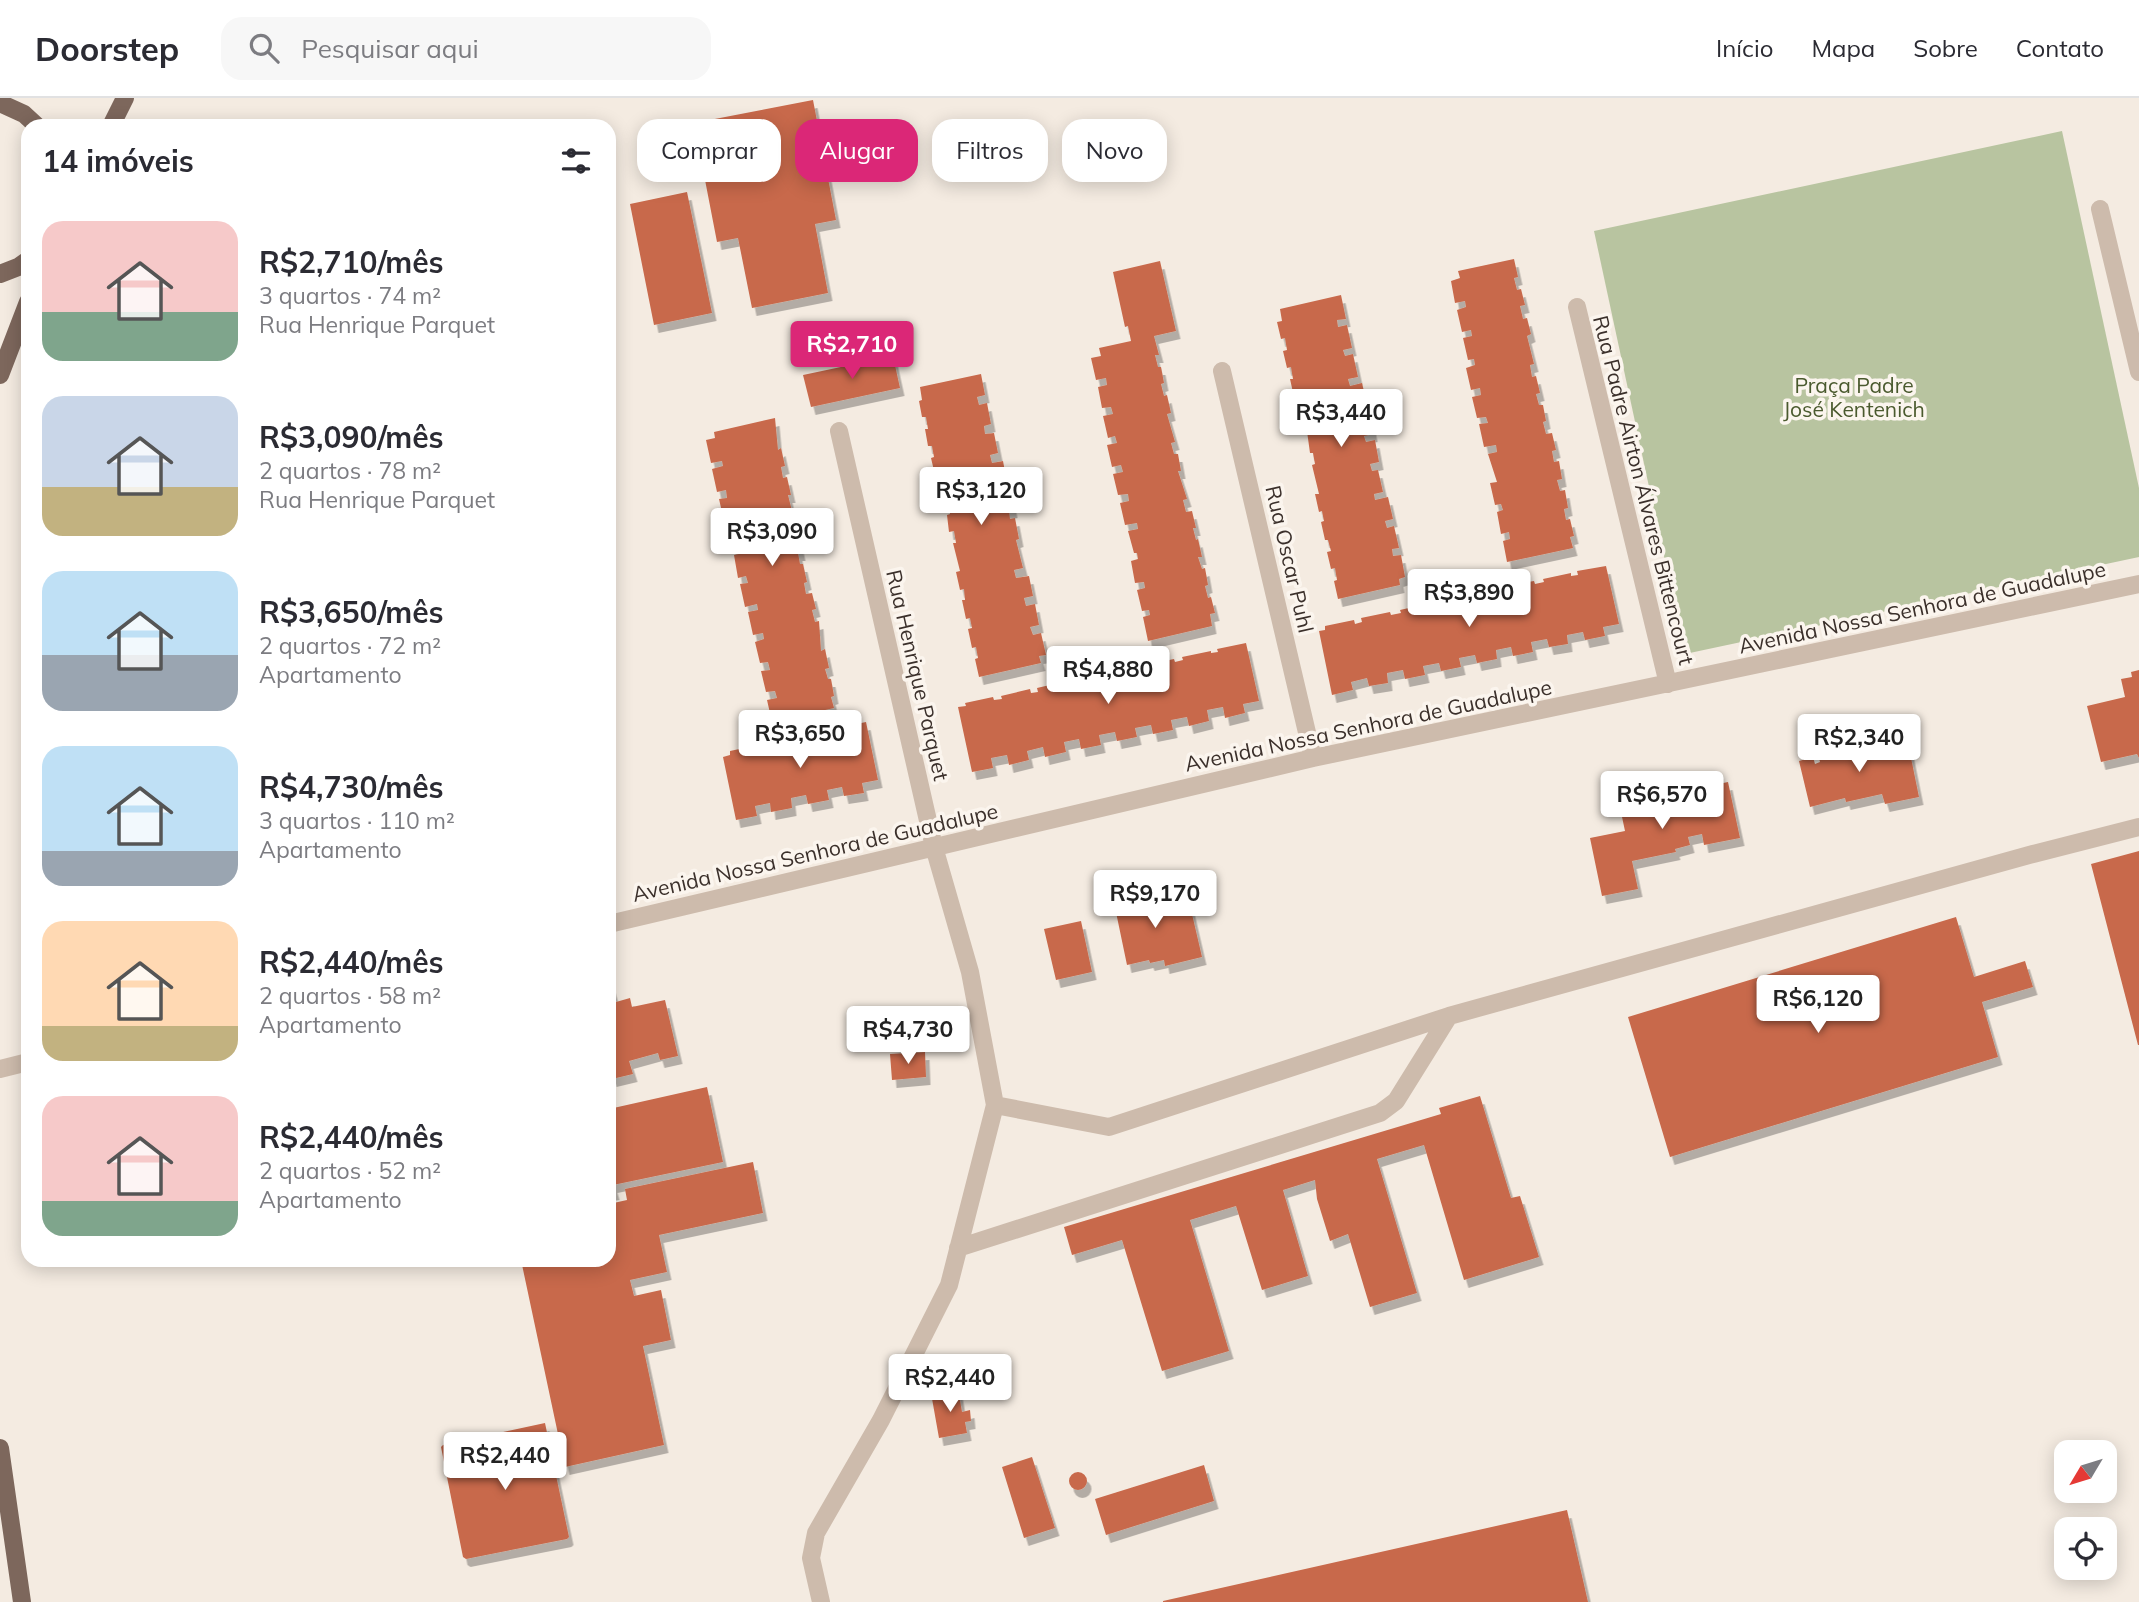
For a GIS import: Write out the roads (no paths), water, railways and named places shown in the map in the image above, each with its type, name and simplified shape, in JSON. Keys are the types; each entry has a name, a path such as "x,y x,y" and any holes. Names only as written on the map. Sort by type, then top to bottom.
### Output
{"main road":[{"path":"114,119 125,98"},
{"path":"0,103 29,119"},
{"path":"0,274 21,265"},
{"path":"0,374 21,320"},
{"path":"0,1448 22,1602"}],"street":[{"path":"2099,209 2139,372"},
{"name":"Rua Padre Airton Álvares Bittencourt","path":"1577,307 1668,684"},
{"name":"Rua Oscar Puhl","path":"1222,371 1313,758"},
{"name":"Rua Henrique Parquet","path":"839,430 934,847 970,972 995,1105"},
{"name":"Avenida Nossa Senhora de Guadalupe","path":"616,922 1313,758 2139,584"},
{"path":"821,1602 811,1558 816,1533 881,1420 949,1285 995,1105 1109,1127 1449,1016 2033,854 2139,828"},
{"path":"958,1248 1380,1113 1396,1101 1449,1016"},
{"path":"0,1069 21,1064"}],"park label":[{"name":"Praça Padre José Kentenich","path":"1854,397"}]}
